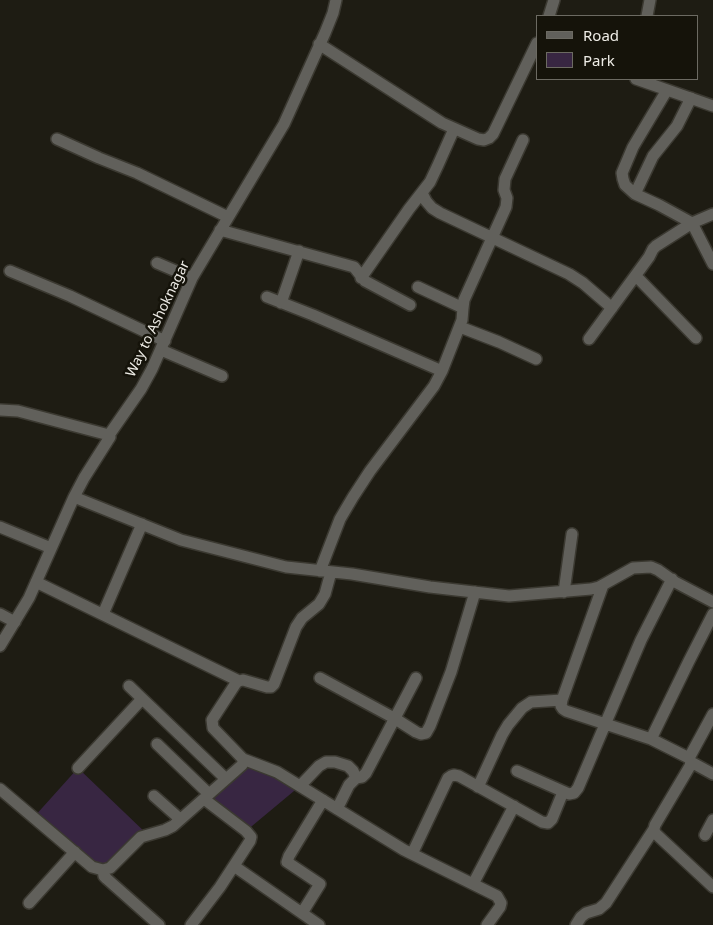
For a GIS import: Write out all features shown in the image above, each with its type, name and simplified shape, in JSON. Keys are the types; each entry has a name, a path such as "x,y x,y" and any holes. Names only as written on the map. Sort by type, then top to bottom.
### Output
{"street":[{"name":"Way to Ashoknagar","path":"0,646 29,598 74,497 110,437 109,435 141,389 152,369 192,278 284,124 333,13 336,0"},
{"path":"548,15 554,0"},
{"path":"647,15 650,0"},
{"path":"319,44 442,123 484,140 493,134 536,45"},
{"path":"639,80 713,106"},
{"path":"667,90 625,162 622,173 625,185 635,194 692,223 713,264"},
{"path":"635,194 653,156 677,126 691,98"},
{"path":"361,278 430,182 454,129"},
{"path":"57,139 137,173 228,217"},
{"path":"36,582 239,681 243,680 267,687 274,684 296,627 302,618 319,604 325,594 325,571 340,519 370,471 434,386 442,371 460,327 464,300 507,202 504,190 506,179 523,140"},
{"path":"422,193 432,208 440,213 568,274 583,283 612,308"},
{"path":"589,339 636,276 653,249 692,223 713,214"},
{"path":"220,230 354,267 365,281 410,305"},
{"path":"281,302 299,251"},
{"path":"158,263 192,278"},
{"path":"10,270 70,296 222,376"},
{"path":"636,276 696,338"},
{"path":"418,287 463,308"},
{"path":"267,297 442,371"},
{"path":"460,327 536,359"},
{"path":"0,410 18,411 109,435"},
{"path":"74,497 181,540 286,567 509,596 591,589 603,585 633,568 651,567 713,602"},
{"path":"103,614 142,524"},
{"path":"0,527 51,548"},
{"path":"564,592 572,534"},
{"path":"517,771 563,792 574,793 578,788 641,640 672,579"},
{"path":"603,585 561,706 566,711 650,739 713,774"},
{"path":"320,678 421,734 426,733 451,672 475,592"},
{"path":"0,614 15,622"},
{"path":"650,739 713,614"},
{"path":"337,809 349,785 356,778 362,777 366,773 416,678"},
{"path":"239,681 212,720 212,725 243,759 277,772 412,854 497,896 501,903 500,907 487,925"},
{"path":"129,686 226,779"},
{"path":"78,768 142,699"},
{"path":"478,787 502,735 522,708 531,702 562,700"},
{"path":"576,925 586,913 599,909 606,903 654,829 690,766 690,760 713,714"},
{"path":"157,744 206,797 251,837 220,887 192,925"},
{"path":"0,789 92,867 103,870 110,868 141,837 173,826 242,765 243,759"},
{"path":"300,786 326,762 335,762 348,766 356,778"},
{"path":"412,854 448,778 454,775 542,822 548,823 552,819 563,792"},
{"path":"154,796 180,819"},
{"path":"302,913 320,884 287,862 323,800"},
{"path":"473,884 514,806"},
{"path":"705,835 713,820"},
{"path":"654,829 655,834 713,887"},
{"path":"29,902 75,852"},
{"path":"234,866 319,925"},
{"path":"103,870 106,880 159,925"}],"green space":[{"path":"243,759 300,786 246,831 204,799"},
{"path":"78,768 148,835 103,870 34,817"}]}
